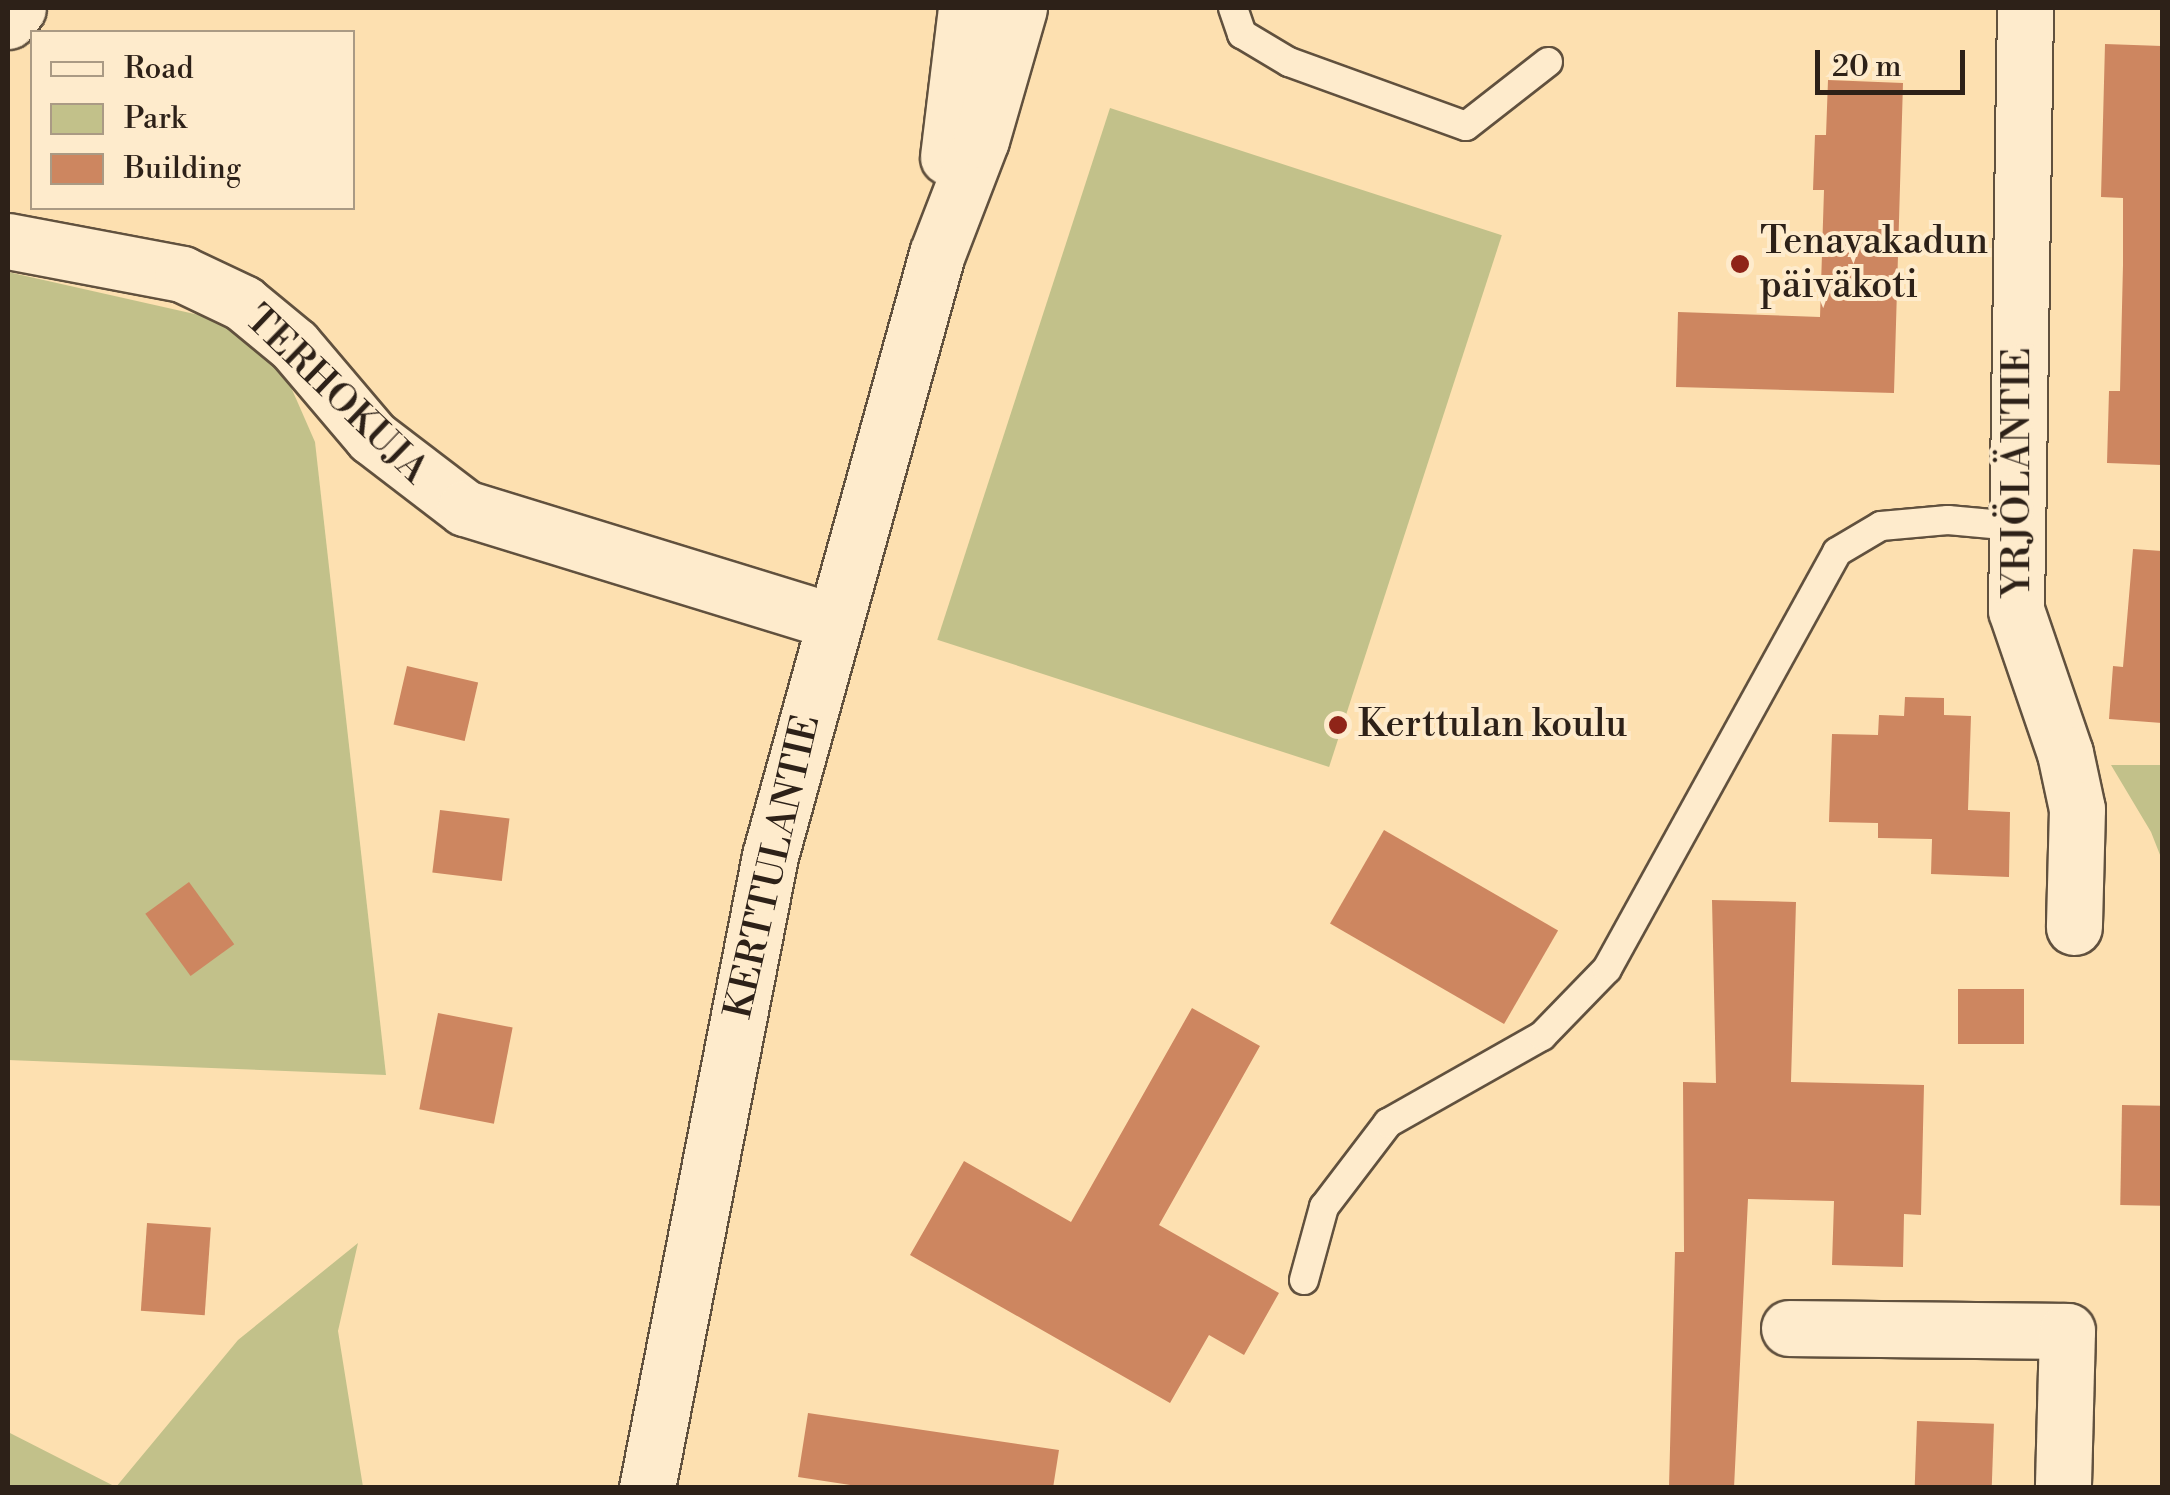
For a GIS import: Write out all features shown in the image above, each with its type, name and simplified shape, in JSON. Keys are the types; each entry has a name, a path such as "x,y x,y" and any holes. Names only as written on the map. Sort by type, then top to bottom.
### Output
{"street":[{"path":"8,22 18,8"},
{"name":"KERTTULANTIE","path":"936,254 966,8"},
{"name":"KERTTULANTIE","path":"647,1488 770,856 936,254 982,140 1019,8"},
{"name":"YRJÖLÄNTIE","path":"2025,8 2014,526 2016,610 2065,754 2077,809 2074,927"},
{"name":"TERHOKUJA","path":"8,241 182,274 243,303 294,345 372,436 465,508 832,621"},
{"path":"1790,1328 2067,1331 2062,1488"}],"lane":[{"path":"1233,8 1242,34 1289,62 1466,126 1548,62"},
{"path":"1304,1280 1324,1207 1388,1122 1542,1036 1608,969 1837,552 1882,526 1948,520 2014,526"}],"green space":[{"path":"1110,108 1502,235 1329,767 937,640"},
{"path":"8,272 208,317 276,353 315,442 386,1075 8,1060"},
{"path":"2111,765 2162,765 2162,860 2151,832"},
{"path":"358,1243 338,1331 363,1487 116,1487 238,1340"},
{"path":"8,1432 116,1487 8,1487"}],"building":[{"path":"2105,44 2162,46 2162,465 2107,463 2109,391 2120,391 2123,198 2101,197"},
{"path":"1828,80 1903,83 1894,393 1676,387 1678,312 1820,317 1824,190 1813,190 1815,135 1826,135"},
{"path":"2133,549 2162,551 2162,723 2109,719 2113,666 2123,667"},
{"path":"407,666 478,682 465,741 394,724"},
{"path":"1905,697 1944,698 1944,715 1971,716 1968,810 2010,812 2009,877 1931,874 1932,839 1878,838 1878,823 1829,822 1832,734 1878,735 1879,715 1904,716"},
{"path":"440,810 509,819 502,881 432,873"},
{"path":"1384,830 1558,930 1504,1024 1330,924"},
{"path":"189,882 234,944 191,976 145,914"},
{"path":"1712,900 1796,902 1791,1082 1924,1085 1921,1215 1904,1214 1903,1267 1832,1265 1834,1201 1748,1199 1734,1488 1669,1488 1675,1252 1684,1252 1683,1082 1716,1083"},
{"path":"1958,989 2024,989 2024,1044 1958,1044"},
{"path":"1192,1008 1260,1046 1159,1225 1279,1293 1244,1355 1209,1335 1170,1403 910,1255 964,1161 1071,1222"},
{"path":"438,1013 513,1028 494,1124 419,1109"},
{"path":"2122,1105 2162,1106 2160,1206 2120,1205"},
{"path":"147,1223 211,1227 205,1315 141,1311"},
{"path":"808,1413 1059,1450 1053,1488 870,1488 798,1477"},
{"path":"1917,1421 1994,1424 1992,1488 1915,1488"}],"place":[{"name":"Tenavakadun päiväkoti","path":"1740,264"},
{"name":"Kerttulan koulu","path":"1338,725"}]}
